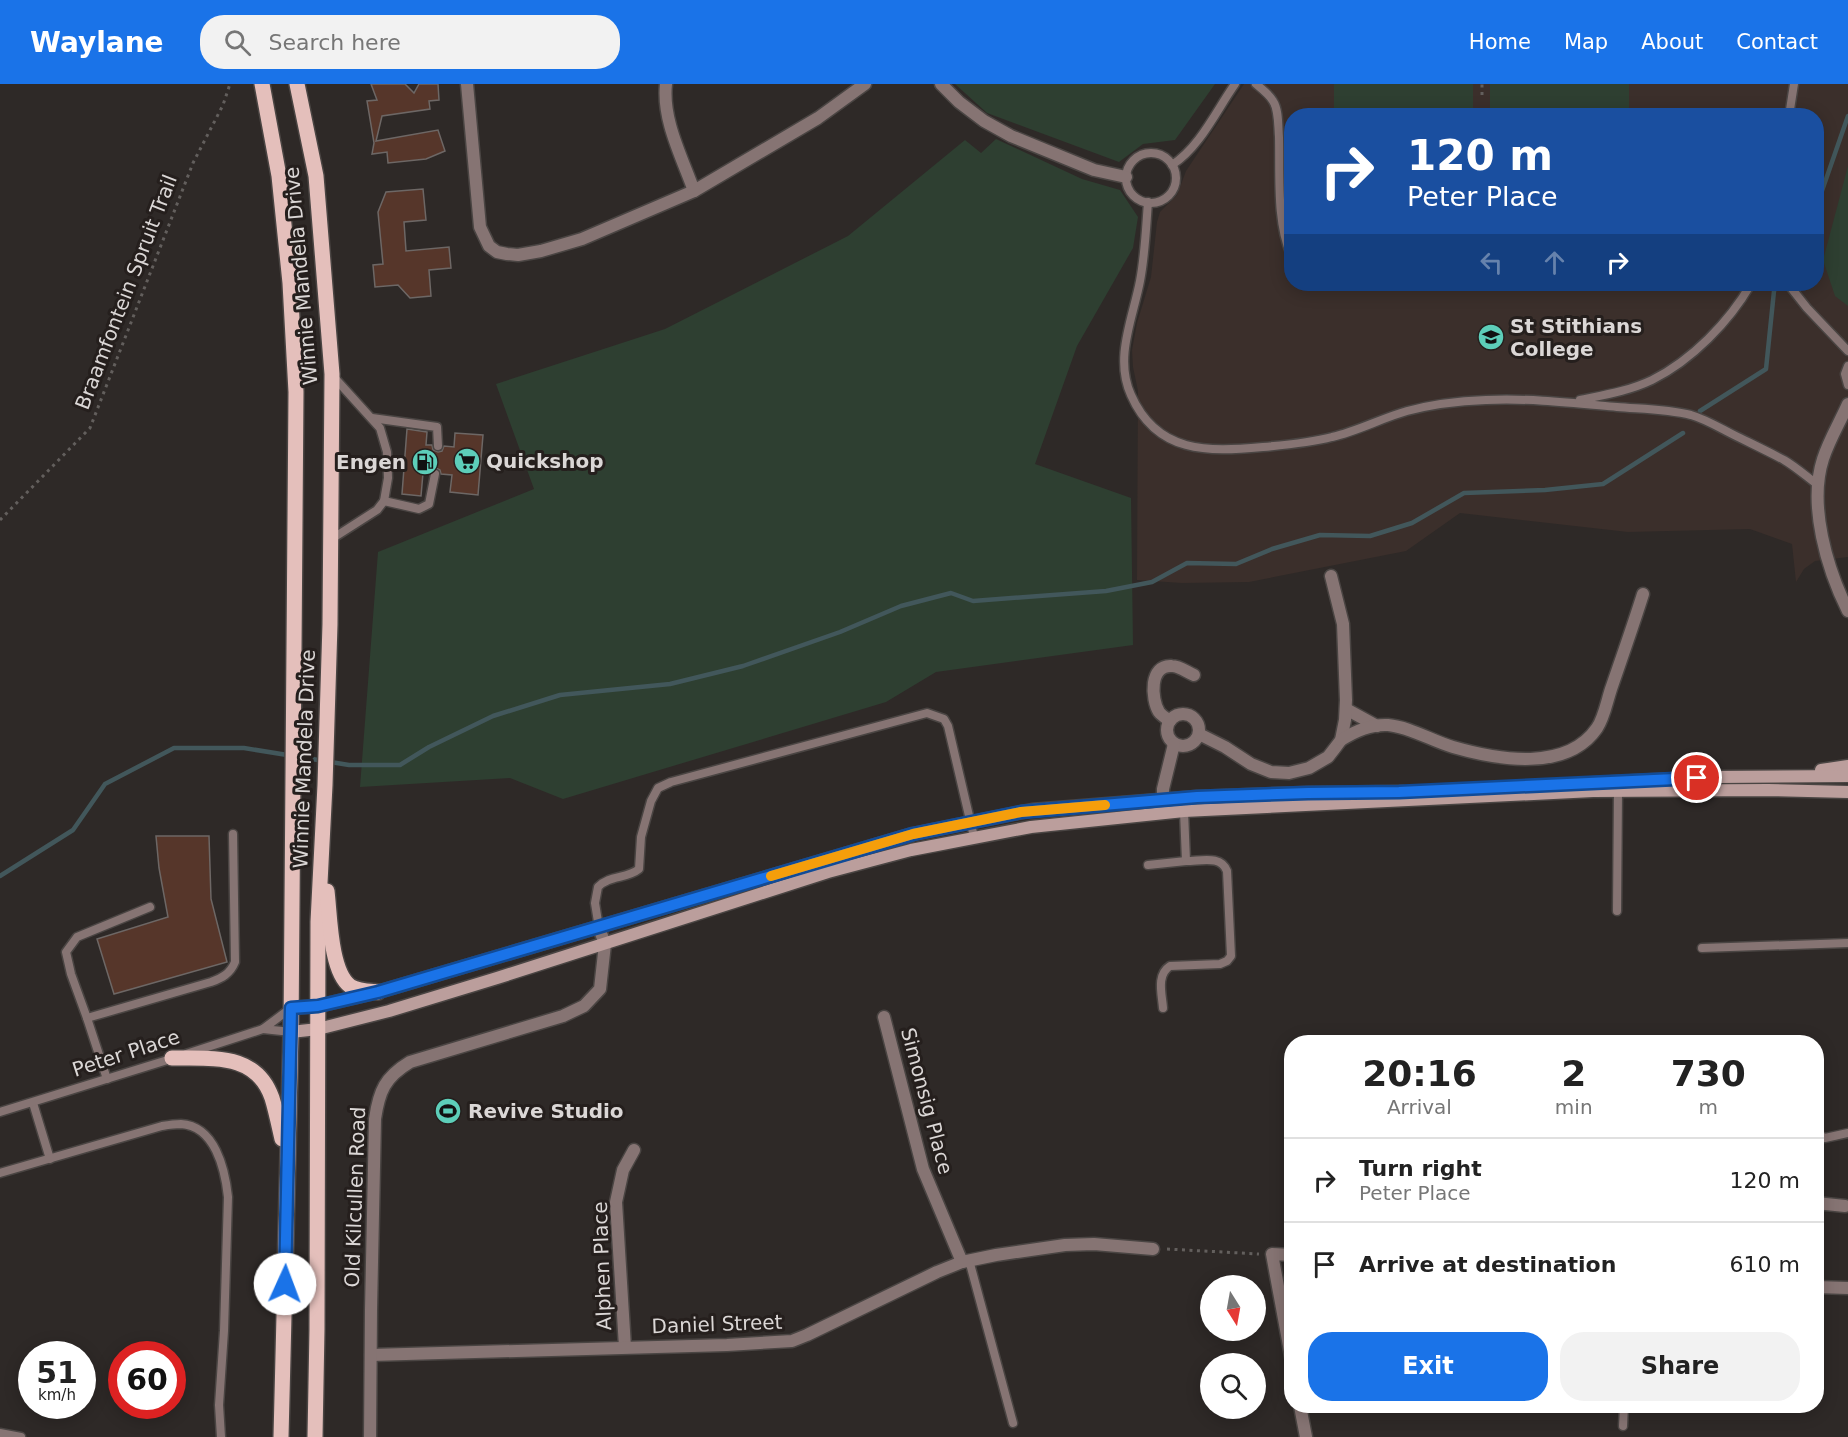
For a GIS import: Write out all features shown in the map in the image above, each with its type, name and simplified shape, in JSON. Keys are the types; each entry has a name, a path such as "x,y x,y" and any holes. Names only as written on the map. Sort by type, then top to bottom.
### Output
{"main road":[{"name":"Winnie Mandela Drive","path":"262,84 279,176 290,283 296,392 291,1032 281,1437"},
{"name":"Winnie Mandela Drive","path":"297,84 316,176 332,374 330,624 318,922 315,1437"},
{"path":"1776,776 1848,766"},
{"name":"Peter Place","path":"291,1032 318,1029 389,1011 821,874 911,850 1053,824 1108,818 1163,806 1231,796 1399,792 1617,781 1848,776"},
{"name":"Peter Place","path":"291,1008 318,1006 378,992 902,837 1021,812 1106,804 1163,806 1184,811 1618,791 1848,792"},
{"path":"1106,804 1108,818"},
{"path":"322,852 338,971 351,986 362,991 378,992"},
{"path":"172,1058 226,1059 248,1067 262,1078 272,1097 287,1156"}],"street":[{"path":"467,84 478,215 489,246 497,252 507,254 529,254 563,246 694,190 818,118 865,84"},
{"path":"666,84 666,109 694,190"},
{"path":"941,84 959,102 984,121 1011,136 1094,170 1126,177"},
{"path":"1848,404 1822,459 1818,485 1818,509 1822,536 1848,611"},
{"path":"1331,576 1343,624 1346,709 1341,740"},
{"path":"1199,734 1251,764 1271,772 1289,773 1309,768 1328,757 1341,740 1355,731 1377,726 1399,727 1453,747 1494,756 1523,759 1547,758 1564,754 1582,744 1598,727 1643,594"},
{"path":"1170,721 1160,713 1155,702 1154,685 1158,673 1163,668 1174,666 1194,675"},
{"path":"1346,709 1377,726"},
{"path":"1181,714 1190,716 1196,722 1199,734 1195,741 1189,745 1174,744 1167,733 1170,721 1181,714"},
{"path":"1163,806 1163,789 1174,744"},
{"name":"Old Kilcullen Road","path":"370,1437 375,1130 377,1106 382,1088 399,1069 410,1062 563,1016 584,1006 600,989 605,944 599,928"},
{"name":"Simonsig Place","path":"884,1017 923,1169 965,1261"},
{"name":"Alphen Place","path":"625,1347 616,1203 623,1170 634,1150"},
{"path":"1824,1204 1845,1206"},
{"name":"Daniel Street","path":"371,1355 727,1345 792,1341 965,1261 1065,1245 1094,1244 1153,1249"},
{"path":"1284,1255 1272,1254 1284,1319"},
{"path":"1824,1287 1848,1288"},
{"path":"1301,1413 1306,1437"}],"lane":[{"path":"1172,165 1183,158 1195,144 1234,84"},
{"path":"1256,84 1269,95 1276,108 1284,233"},
{"path":"1790,108 1794,84"},
{"path":"1152,153 1167,159 1172,165 1176,180 1169,195 1162,200 1148,202 1131,193 1126,177 1131,163 1145,154 1152,153"},
{"path":"1148,202 1140,283 1129,320 1124,357 1126,378 1130,394 1143,417 1161,434 1179,444 1223,451 1296,444 1334,437 1406,411 1450,403 1488,400 1570,402 1653,409 1692,416 1786,461 1818,485"},
{"path":"1570,402 1620,392 1650,381 1668,371 1702,345 1746,291"},
{"path":"1794,291 1848,351"},
{"path":"1848,366 1845,374 1848,384"},
{"path":"330,540 377,510 384,501 388,478 387,452 380,428 332,374"},
{"path":"372,418 437,427 438,446"},
{"path":"384,501 424,507 429,504 435,474"},
{"path":"599,928 595,903 598,887 609,879 631,875 639,869 641,837 651,801 658,788 671,782 927,713 944,719 948,726 974,837"},
{"path":"1617,911 1618,791"},
{"path":"1184,811 1186,861"},
{"path":"87,1018 211,982 229,973 235,962 233,834"},
{"path":"1148,865 1219,860 1227,871 1231,956 1220,964 1170,966 1164,970 1161,977 1163,1008"},
{"path":"107,1079 71,974 66,952 77,937 150,907"},
{"path":"1702,948 1848,943"},
{"name":"Peter Place","path":"0,1112 263,1029 291,1008"},
{"name":"Peter Place","path":"263,1029 291,1032"},
{"path":"33,1103 50,1159"},
{"path":"0,1173 162,1126 183,1124 205,1135 213,1145 224,1172 228,1197 219,1405 221,1437"},
{"path":"1824,1138 1848,1134"},
{"path":"965,1261 1013,1424"},
{"path":"1623,1426 1624,1413"},
{"path":"0,1433 21,1437"}],"path":[{"name":"Braamfontein Spruit Trail","path":"0,520 90,428 193,163 223,105 231,84"},
{"path":"1482,84 1482,95"},
{"path":"1153,1249 1272,1254"}],"shaded area":[{"name":"St Stithians College","path":"1244,84 1848,84 1848,557 1815,561 1804,569 1796,582 1792,544 1750,529 1628,532 1460,513 1406,551 1249,582 1182,583 1137,580 1138,391 1132,350 1137,323 1151,277 1157,222 1160,212 1177,195 1186,171"}],"green space":[{"path":"955,84 1215,84 1175,140 1143,144 1119,162 987,113"},
{"path":"1334,84 1473,84 1473,108 1334,108"},
{"path":"1490,84 1629,84 1629,108 1490,108"},
{"path":"996,139 1082,179 1120,190 1138,217 1133,248 1077,346 1035,464 1131,498 1133,645 936,672 886,702 563,799 510,778 360,787 378,552 534,489 496,384 665,329 848,236 965,140 981,153"},
{"path":"1848,166 1848,306 1835,296 1824,263"}],"building":[{"path":"371,84 405,84 414,93 419,84 438,84 439,100 429,101 430,109 382,116 376,141 438,130 445,151 426,159 388,163 387,152 372,154 374,143 367,101 377,100"},
{"path":"423,189 426,220 404,222 406,251 449,247 451,268 429,270 431,296 410,298 398,285 375,287 373,265 383,264 378,212 386,192"},
{"path":"407,429 427,432 426,445 432,445 433,450 438,452 442,451 444,446 454,447 455,433 483,435 478,495 450,492 452,475 441,474 436,468 431,469 429,473 423,473 421,496 402,494"},
{"path":"156,836 209,836 211,899 227,962 114,994 97,939 168,917"}],"waterway":[{"path":"1824,185 1848,116"},
{"path":"1700,411 1766,369 1774,291"},
{"path":"0,876 73,830 105,784 174,748 244,748 349,765 400,765 429,747 493,716 560,695 670,684 743,666 840,632 901,606 951,593 973,601 1106,591 1152,582 1187,563 1236,564 1272,549 1320,535 1370,536 1412,523 1464,493 1545,490 1603,484 1683,433"}],"slow traffic":[{"path":"771,876 913,834 1021,812 1105,805"}],"place":[{"name":"St Stithians College","path":"1491,337"},
{"name":"Quickshop","path":"467,461"},
{"name":"Engen","path":"425,462"},
{"name":"Revive Studio","path":"448,1111"}],"route":[{"path":"285,1284 291,1008 318,1006 378,992 913,834 1021,812 1197,797 1399,792 1697,778"}]}
